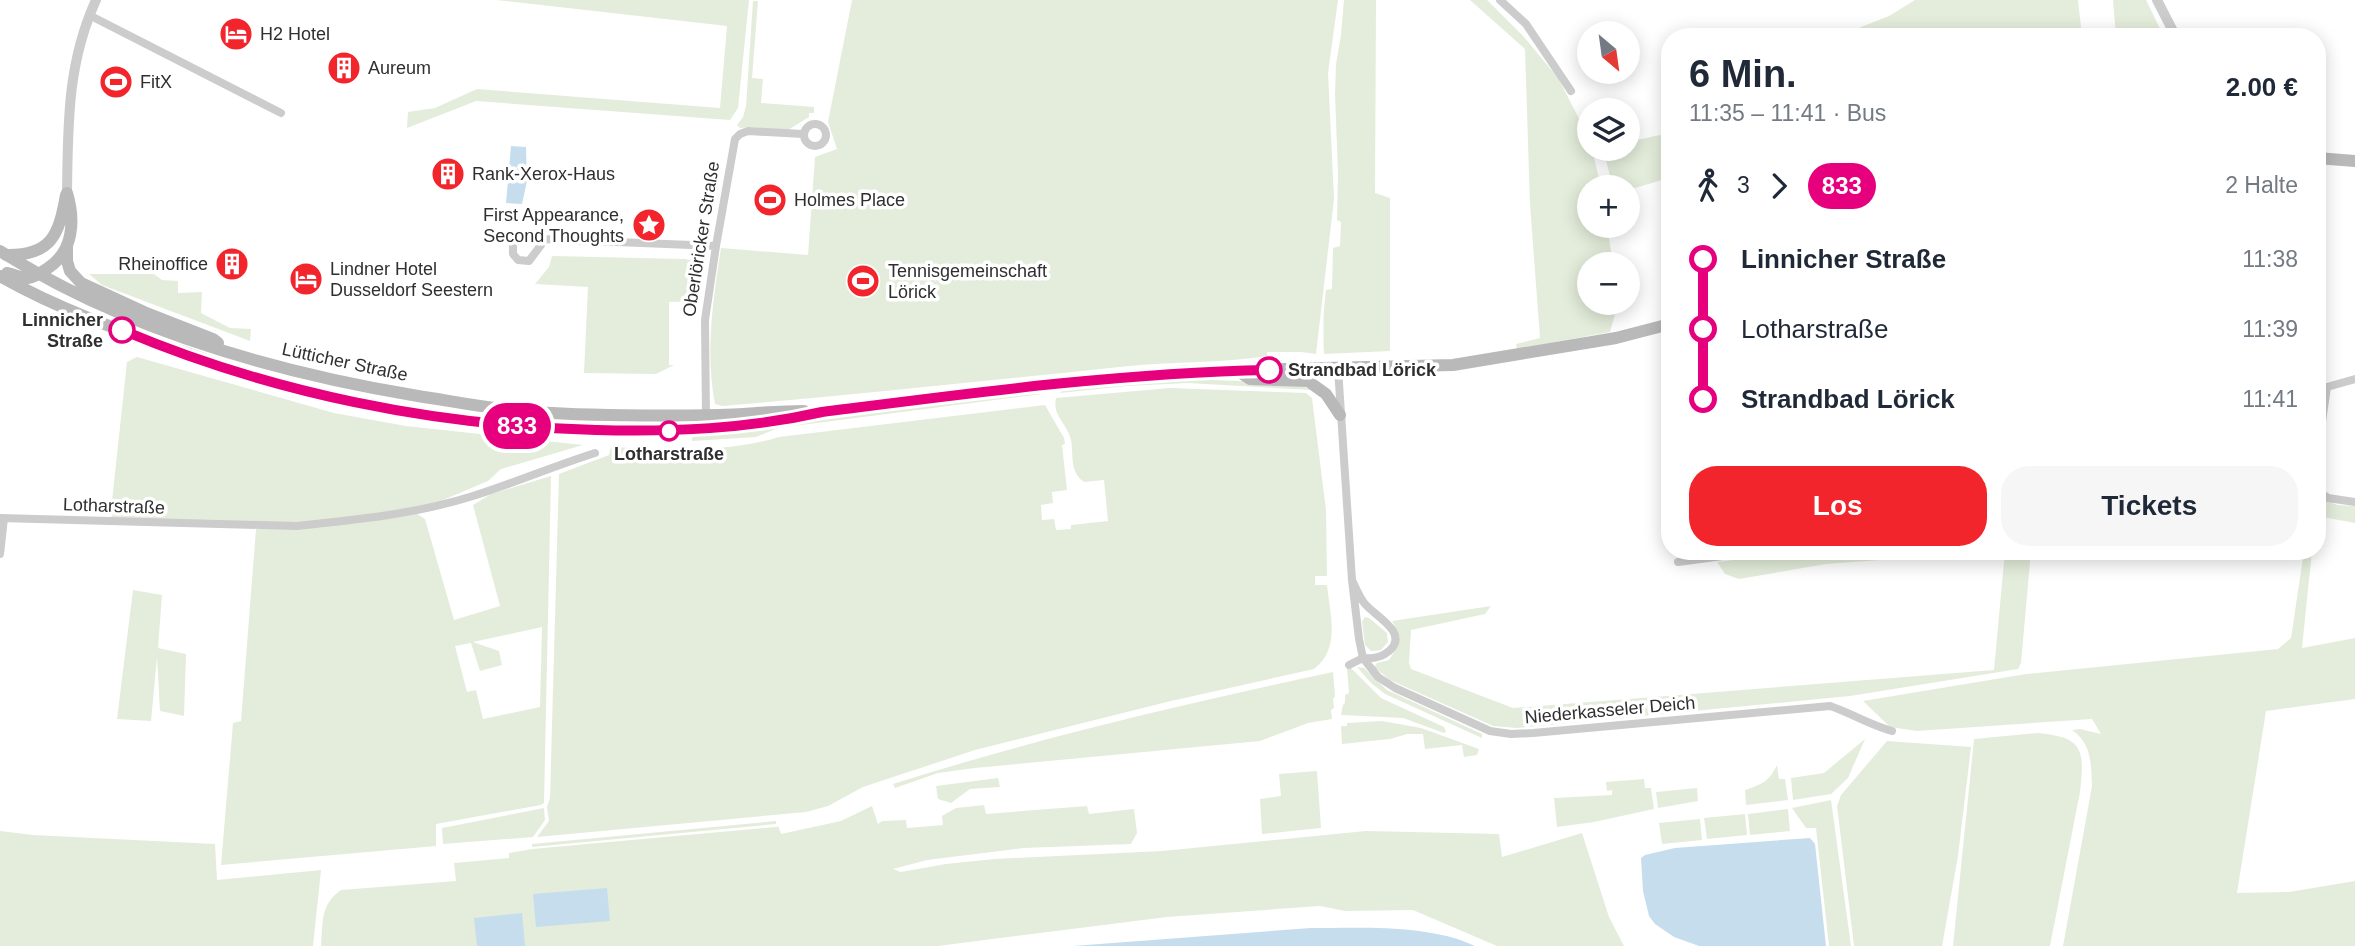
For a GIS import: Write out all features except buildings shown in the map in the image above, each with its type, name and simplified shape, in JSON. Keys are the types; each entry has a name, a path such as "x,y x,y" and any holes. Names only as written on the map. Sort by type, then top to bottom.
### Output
{"main road":[{"path":"2326,159 2355,161"},
{"path":"67,193 72,211 71,234 66,254 71,271 81,283 144,312 213,338 228,351"},
{"path":"3,253 28,253 47,244 61,223 67,193"},
{"path":"0,275 9,272 25,278 40,274 52,265 67,246"},
{"name":"Lütticher Straße","path":"3,253 109,308 198,342 337,381 484,407 533,412 705,415"},
{"name":"Lütticher Straße","path":"0,275 52,301 137,336 257,377 333,397 435,417 535,428 650,432 707,430"},
{"path":"707,430 781,421 822,412 1126,376 1237,370 1453,365 1616,338 1661,326"},
{"path":"1237,370 1250,379 1298,379 1313,383 1340,415"},
{"path":"705,415 779,411 822,412"}],"street":[{"path":"67,193 68,106 72,75 80,41 96,0"},
{"path":"1500,0 1526,24 1571,91"},
{"path":"2157,0 2171,28"},
{"path":"89,15 281,113"},
{"name":"Oberlöricker Straße","path":"707,430 705,320 736,137 748,131 803,134"},
{"path":"542,239 716,246"},
{"path":"1338,368 1352,580 1363,658"},
{"path":"2326,394 2327,387 2355,379"},
{"name":"Lotharstraße","path":"2,518 296,527 432,507 472,497 595,453"},
{"path":"2326,497 2355,502"},
{"path":"0,554 2,518"},
{"path":"1678,562 1693,560"},
{"path":"1349,665 1363,658 1385,655 1393,648 1395,640 1386,621 1368,608 1360,598 1352,580"},
{"name":"Niederkasseler Deich","path":"1363,658 1378,677 1395,688 1496,733 1533,733 1830,706 1873,726 1892,731"}],"green space":[{"path":"496,0 749,0 738,108 730,120 476,101 407,128 408,112 435,108 477,89 720,108 727,26"},
{"path":"852,0 1338,0 1328,73 1334,199 1316,354 1267,352 1267,356 1249,359 1137,365 821,397 722,406 715,404 710,346 721,248 808,255 815,157 837,149 828,122"},
{"path":"1344,0 1376,0 1375,193 1390,198 1390,351 1324,354 1326,290 1332,289 1333,248 1340,246 1341,222 1337,220 1335,94"},
{"path":"1470,0 1487,0 1524,37 1558,78 1577,115 1577,161 1595,161 1598,175 1577,175 1577,238 1609,238 1611,252 1577,252 1577,315 1615,315 1610,332 1517,349 1516,344 1540,338 1530,204 1525,49"},
{"path":"1915,0 2078,0 2081,28 1859,28 1889,16"},
{"path":"2113,0 2146,0 2160,28 2115,28"},
{"path":"753,1 758,1 752,78 763,79 761,103 814,107 814,113 809,113 809,117 788,130 740,128 737,125 746,106"},
{"path":"1661,135 1661,180 1640,186 1640,175 1610,175 1606,161 1640,161 1640,139"},
{"path":"552,256 685,259 703,266 699,301 669,302 669,365 674,365 656,374 584,373 588,287 535,284 549,267"},
{"path":"89,274 154,274 162,280 178,281 178,293 202,292 201,313 230,328 251,329 250,341 102,285"},
{"path":"137,357 334,413 406,426 583,445 501,469 488,481 431,505 340,520 285,524 112,521 127,362"},
{"path":"1188,379 1294,383 1312,390 1188,383 1060,393 1064,389"},
{"path":"1170,388 1306,393 1312,398 1326,510 1327,576 1315,576 1315,585 1327,585 1332,630 1328,652 1314,669 1171,701 975,750 863,787 828,806 806,812 537,837 549,821 547,807 550,798 559,474 609,455 611,447 674,449 738,446 779,437 1045,405 1064,438 1065,444 1062,445 1067,490 1052,492 1053,503 1041,505 1042,520 1054,519 1056,530 1071,529 1071,525 1108,521 1104,480 1084,482 1076,473 1071,440 1056,410 1056,398"},
{"path":"1035,392 1042,394 778,428 756,437 692,441 692,436"},
{"path":"551,476 544,803 436,824 436,846 221,865 233,723 241,721 256,529 295,529 414,512 425,519 454,620 500,606 473,505 491,494","holes":["542,627 540,707 483,719 476,690 467,692 455,646 471,643 480,671 502,665 499,651 473,642"]},
{"path":"2326,500 2337,505 2355,506 2355,523 2326,518"},
{"path":"1880,560 1826,564 1739,579 1725,574 1717,562"},
{"path":"2004,560 2030,560 2021,663 2018,669 1850,696 1517,728 1493,726 1390,680 1374,667 1377,663 1389,660 1397,645 1398,636 1392,621 1491,606 1485,614 1411,630 1411,669 1513,708 1994,670"},
{"path":"2303,560 2311,560 2302,648 2355,638 2355,699 2266,711 2237,893 2289,892 2355,881 2355,946 2063,946 2092,786 2091,762 2087,748 2072,730 2101,734 2092,719 1917,731 1890,727 1863,701 2026,674 2278,649 2291,638"},
{"path":"133,590 162,595 158,648 186,654 184,716 160,711 157,657 151,721 117,719"},
{"path":"1365,617 1387,633 1388,642 1381,650 1371,651 1365,645 1362,621"},
{"path":"1357,667 1364,668 1387,690 1482,734 1482,738 1385,694"},
{"path":"1351,668 1381,698 1444,727 1446,732 1403,718 1341,715 1345,695 1349,693 1347,669"},
{"path":"1333,672 1335,696 1334,708 1331,710 1332,719 1308,723 1260,741 975,768 938,773 895,788 893,784 1112,723"},
{"path":"1382,721 1421,728 1479,749 1477,755 1464,757 1462,745 1425,749 1423,734 1342,744 1341,726 1347,726 1347,723"},
{"path":"2037,733 2072,742 2078,748 2082,765 2080,792 2050,946 1953,946 1974,739"},
{"path":"1865,739 1848,778 1831,794 1793,800 1791,778 1824,773"},
{"path":"1887,741 1971,747 1958,856 1942,946 1854,946 1837,806 1841,795"},
{"path":"1777,765 1779,779 1785,779 1788,800 1746,805 1745,790 1764,782"},
{"path":"1317,771 1321,828 1262,834 1260,799 1281,796 1279,774"},
{"path":"998,778 1000,787 970,789 951,803 938,799 936,786"},
{"path":"1644,779 1645,788 1651,788 1654,809 1557,827 1554,798 1612,795 1612,790 1607,791 1606,782"},
{"path":"1697,788 1698,801 1658,808 1656,792"},
{"path":"1831,800 1851,946 1829,946 1816,828 1806,828 1792,808"},
{"path":"984,805 986,814 1087,806 1089,814 1134,809 1137,833 1131,844 1023,848 927,860 893,869 901,872 994,859 1162,851 1366,831 1499,834 1502,857 1582,833 1609,917 1624,946 1497,946 1413,910 1345,911 1320,906 1167,917 938,946 321,946 326,908 341,890 456,881 454,863 509,858 509,853 532,849 778,826 781,834 841,821 872,806 878,824 882,821 906,820 907,828 943,825 942,816 956,808"},
{"path":"544,808 545,820 533,837 443,844 442,828"},
{"path":"1788,809 1790,831 1750,835 1748,814"},
{"path":"1745,814 1747,835 1707,839 1704,818"},
{"path":"1700,819 1702,840 1662,844 1659,823"},
{"path":"776,821 776,824 532,847 532,844"},
{"path":"0,831 215,844 217,880 321,870 313,946 0,946"}],"water":[{"path":"511,146 526,147 527,181 522,204 506,203"},
{"path":"1810,838 1815,844 1826,946 1699,946 1674,937 1655,924 1649,916 1643,891 1641,858 1645,855 1675,848"},
{"path":"607,888 610,921 536,927 533,894"},
{"path":"522,913 525,946 477,946 474,918"},
{"path":"1311,928 1416,931 1457,939 1475,946 1073,946"}],"bus line":[{"name":"833","path":"122,330 257,377 333,397 435,417 535,428 650,432 707,430 781,421 822,412 1126,376 1192,371 1269,370"}],"place":[{"name":"H2 Hotel","path":"236,34"},
{"name":"Aureum","path":"344,68"},
{"name":"FitX","path":"116,82"},
{"name":"Rank-Xerox-Haus","path":"448,174"},
{"name":"Holmes Place","path":"770,200"},
{"name":"First Appearance, Second Thoughts","path":"649,225"},
{"name":"Rheinoffice","path":"232,264"},
{"name":"Lindner Hotel Dusseldorf Seestern","path":"306,279"},
{"name":"Tennisgemeinschaft Lörick","path":"863,281"},
{"name":"Linnicher Straße","path":"122,330"},
{"name":"Strandbad Lörick","path":"1269,370"},
{"name":"Lotharstraße","path":"669,431"}]}
